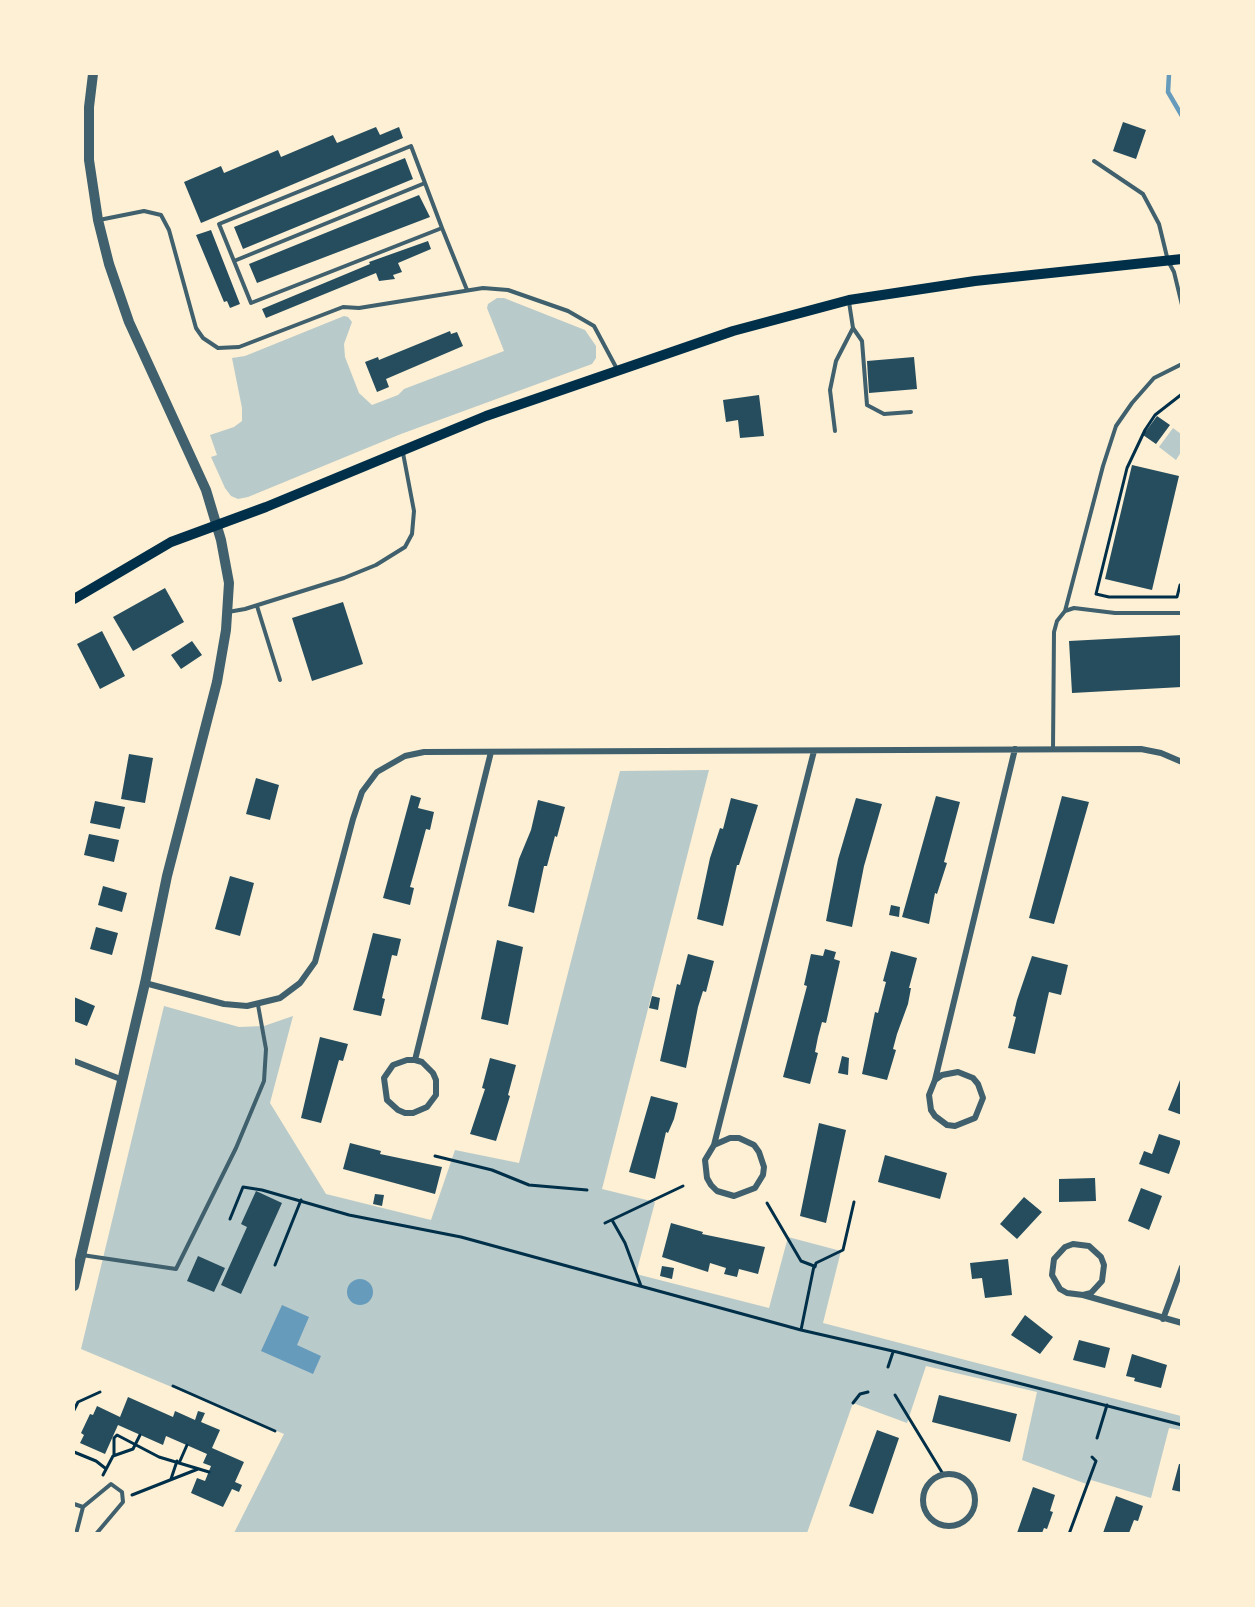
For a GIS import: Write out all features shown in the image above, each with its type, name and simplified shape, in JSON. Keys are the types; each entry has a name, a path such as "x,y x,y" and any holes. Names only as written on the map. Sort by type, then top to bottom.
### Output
{"main road":[{"path":"74,599 171,542 216,526 486,416 617,369 733,331 849,300 975,281 1182,259"}],"street":[{"path":"74,1285 146,983 167,876 217,682 229,583 206,490 129,322 109,264 98,220 90,160 89,107 93,74"},
{"path":"935,1080 942,1075 958,1072 973,1078 983,1098 975,1118 955,1126 947,1125 931,1110 929,1095 935,1080 1015,749"},
{"path":"146,983 224,1004 258,1005 291,991 308,974 315,962 353,819 370,780 386,765 405,756 424,752 1141,749 1161,753 1182,762"},
{"path":"714,1146 730,1138 739,1138 754,1145 764,1167 763,1175 755,1188 742,1196 717,1191 707,1178 705,1160 714,1146 814,751"},
{"path":"415,1060 491,752"},
{"path":"415,1060 422,1062 433,1073 436,1080 436,1095 427,1107 413,1113 405,1113 387,1100 384,1093 384,1078 393,1065 415,1060"},
{"path":"74,1061 123,1080"},
{"path":"1083,1295 1097,1287 1104,1273 1104,1265 1101,1257 1089,1246 1073,1244 1065,1247 1054,1259 1052,1275 1055,1282 1067,1293 1083,1295 1182,1323"},
{"path":"1163,1319 1182,1267"},
{"path":"954,1473 968,1480 975,1493 976,1501 971,1516 965,1521 958,1525 942,1525 926,1512 923,1498 927,1485 943,1474 954,1473"},
{"path":"939,1533 942,1525"}],"lane":[{"path":"442,228 251,303 219,224 411,146 467,290"},
{"path":"1094,161 1143,194 1159,224 1182,305"},
{"path":"234,261 425,183"},
{"path":"98,220 144,211 161,215 170,230 195,328 202,338 218,348 239,347 344,307 359,308 467,290 508,290 568,311 594,326 606,344 617,369"},
{"path":"849,300 853,328 862,341 867,405 884,414 911,412"},
{"path":"835,431 830,390 836,361 853,328"},
{"path":"1053,749 1054,632 1057,621 1065,610 1100,476 1116,426 1154,378 1182,364"},
{"path":"227,612 257,606 376,565 405,547 412,534 414,511 402,451"},
{"path":"257,606 280,680"},
{"path":"1065,610 1074,608 1114,613 1182,613"},
{"path":"82,1255 176,1269 236,1148 264,1081 266,1049 258,1005"},
{"path":"76,1533 83,1507 111,1484 122,1492 123,1502 96,1533"},
{"path":"74,1504 83,1507"}],"path":[{"path":"1180,585 1177,597 1109,597 1096,594 1127,468 1144,429 1155,415 1182,394"},
{"path":"435,1156 492,1170 529,1185 587,1190"},
{"path":"605,1223 683,1186"},
{"path":"230,1219 243,1187 301,1200 349,1215 461,1237 801,1330 893,1351 1182,1425"},
{"path":"275,1265 301,1200"},
{"path":"801,1330 816,1263 843,1250 854,1202"},
{"path":"767,1203 801,1261 814,1266 815,1269"},
{"path":"612,1220 625,1243 642,1287"},
{"path":"888,1367 893,1351"},
{"path":"173,1386 275,1431"},
{"path":"74,1410 78,1402 100,1392"},
{"path":"853,1403 860,1394 867,1392"},
{"path":"895,1395 943,1474"},
{"path":"1096,1438 1107,1405"},
{"path":"103,1475 114,1455 116,1435 159,1457 179,1461 209,1472"},
{"path":"114,1455 129,1451 136,1444 140,1435"},
{"path":"170,1480 187,1445"},
{"path":"74,1452 96,1461 105,1468"},
{"path":"1069,1533 1096,1461 1092,1457"},
{"path":"132,1495 199,1468"}],"shaded area":[{"path":"497,298 504,298 585,330 596,346 596,358 592,364 401,434 248,497 238,499 231,496 225,488 211,457 217,455 210,435 234,427 242,421 242,408 232,358 245,356 344,316 348,317 352,322 344,344 345,357 359,393 372,405 398,395 404,389 504,351 487,308 488,304"},
{"path":"1173,428 1181,434 1181,452 1176,460 1159,447"},
{"path":"709,770 602,1189 655,1202 636,1274 769,1308 788,1237 841,1251 823,1323 1181,1416 1181,1430 1169,1428 1151,1498 1091,1480 1089,1485 1022,1460 1037,1392 926,1366 907,1423 853,1403 807,1533 234,1533 284,1434 81,1349 164,1006 239,1027 264,1026 293,1016 270,1103 326,1194 431,1220 455,1150 519,1163 620,771"}],"water":[{"path":"360,1279 369,1283 373,1292 369,1301 360,1305 351,1301 347,1292 351,1283"},
{"path":"282,1305 309,1317 297,1345 321,1356 313,1374 261,1351"}],"building":[{"path":"1123,122 1146,130 1136,159 1113,151"},
{"path":"376,127 380,135 399,127 403,138 201,223 184,182 221,166 224,173 278,150 281,157 333,135 337,143"},
{"path":"405,158 413,179 243,249 234,227"},
{"path":"419,195 430,217 257,283 249,264"},
{"path":"211,230 240,304 230,308 227,301 224,302 196,235"},
{"path":"428,241 431,249 398,263 402,272 393,275 395,279 379,281 376,273 266,318 262,309 370,264 369,262"},
{"path":"450,331 451,334 457,332 463,346 386,379 389,387 377,392 365,362 378,357 379,360"},
{"path":"914,357 917,389 869,393 867,361"},
{"path":"759,395 764,436 740,438 738,420 726,422 723,400"},
{"path":"1157,416 1170,425 1156,444 1143,435"},
{"path":"1132,465 1179,476 1152,590 1105,579"},
{"path":"165,588 184,622 133,651 113,617"},
{"path":"343,602 363,664 312,681 292,618"},
{"path":"102,631 125,676 100,689 77,644"},
{"path":"1182,635 1182,687 1072,693 1069,641"},
{"path":"192,641 202,655 181,669 171,655"},
{"path":"129,754 153,758 145,803 121,799"},
{"path":"256,778 279,785 270,820 246,814"},
{"path":"411,795 421,798 418,808 434,812 430,830 426,829 410,887 414,888 410,905 383,898"},
{"path":"936,796 960,802 944,862 947,863 937,894 935,893 929,924 902,917"},
{"path":"1062,796 1089,802 1054,924 1029,918"},
{"path":"731,798 758,805 739,865 737,865 723,926 697,919 710,858 720,828 723,829"},
{"path":"856,798 882,804 864,866 852,927 826,921 838,859"},
{"path":"538,800 565,807 547,866 544,866 534,913 508,906 519,859 531,830"},
{"path":"95,801 125,807 120,829 90,823"},
{"path":"89,834 119,840 114,862 84,855"},
{"path":"230,876 254,883 240,936 215,929"},
{"path":"103,886 127,893 122,912 98,905"},
{"path":"891,905 900,907 899,917 889,915"},
{"path":"96,927 118,933 112,955 90,949"},
{"path":"373,933 401,939 397,956 392,955 382,998 385,999 381,1016 353,1010"},
{"path":"497,940 523,947 508,1025 481,1019"},
{"path":"825,949 836,952 834,959 840,961 826,1023 822,1022 818,1037 815,1052 818,1053 810,1084 783,1077 807,986 804,985 811,954 823,956"},
{"path":"891,951 917,958 909,988 911,988 908,1004 897,1034 893,1049 896,1050 887,1080 862,1074 875,1012 878,1013 886,982 883,981"},
{"path":"688,954 714,961 706,992 703,991 698,1007 686,1068 660,1061 677,984 680,985"},
{"path":"1032,956 1068,965 1061,995 1049,992 1035,1054 1008,1048 1016,1017 1013,1016 1017,1000"},
{"path":"652,996 660,998 658,1010 649,1008"},
{"path":"74,997 95,1006 87,1026 74,1021"},
{"path":"320,1037 348,1044 343,1061 339,1060 321,1123 301,1118"},
{"path":"842,1056 849,1058 848,1075 838,1073"},
{"path":"490,1058 516,1065 508,1095 510,1096 496,1141 470,1134 485,1089 482,1088"},
{"path":"1180,1080 1182,1081 1182,1115 1168,1110"},
{"path":"651,1096 678,1103 674,1119 668,1133 666,1132 655,1179 629,1172"},
{"path":"819,1123 846,1130 826,1223 800,1216"},
{"path":"1159,1134 1181,1141 1169,1174 1139,1164 1144,1151 1152,1154"},
{"path":"350,1143 381,1151 380,1154 442,1167 435,1194 343,1169"},
{"path":"885,1155 947,1173 940,1199 878,1182"},
{"path":"1095,1178 1096,1201 1059,1202 1059,1179"},
{"path":"1141,1188 1162,1196 1149,1230 1128,1221"},
{"path":"256,1191 282,1203 241,1294 221,1285 247,1227 241,1224"},
{"path":"375,1194 384,1195 382,1206 373,1204"},
{"path":"1024,1197 1042,1212 1017,1239 1000,1224"},
{"path":"671,1223 703,1232 702,1234 765,1247 758,1274 739,1269 737,1277 724,1274 726,1268 710,1263 708,1272 662,1257"},
{"path":"198,1256 225,1268 214,1292 187,1281"},
{"path":"1008,1259 1012,1295 985,1298 982,1278 972,1279 970,1263"},
{"path":"662,1266 674,1268 672,1279 660,1276"},
{"path":"1025,1315 1053,1337 1040,1354 1011,1335"},
{"path":"1079,1340 1110,1348 1105,1368 1073,1360"},
{"path":"1132,1354 1167,1365 1161,1388 1134,1381 1135,1378 1126,1376"},
{"path":"939,1395 1017,1414 1010,1442 932,1422"},
{"path":"128,1397 173,1417 175,1411 195,1420 198,1411 205,1413 201,1422 220,1430 212,1448 244,1462 235,1482 242,1485 239,1492 232,1489 223,1507 191,1493 197,1478 205,1481 211,1466 203,1463 207,1454 166,1436 163,1445 118,1425 105,1454 80,1443 84,1435 81,1433 90,1414 93,1415 97,1406 120,1417"},
{"path":"877,1430 899,1438 873,1514 849,1506"},
{"path":"1179,1464 1182,1464 1182,1492 1172,1490"},
{"path":"1033,1487 1055,1495 1050,1511 1053,1512 1047,1529 1044,1528 1042,1533 1017,1533"},
{"path":"1116,1496 1143,1506 1138,1521 1134,1520 1129,1533 1103,1533"}],"waterway":[{"path":"1169,74 1168,92 1182,116"}]}
